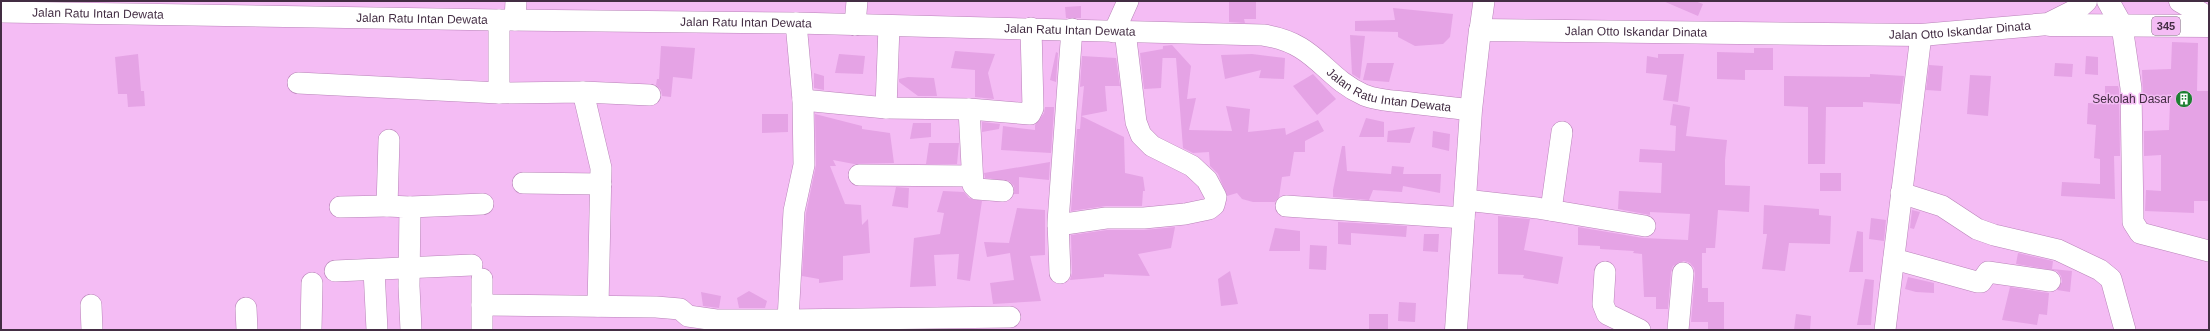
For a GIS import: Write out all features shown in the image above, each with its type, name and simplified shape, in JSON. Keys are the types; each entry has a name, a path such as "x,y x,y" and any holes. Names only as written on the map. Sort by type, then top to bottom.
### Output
{"main road":[{"name":"Jalan Otto Iskandar Dinata","path":"1480,30 1921,35 2048,24 2076,10 2086,1"},
{"path":"2108,1 2122,26"},
{"path":"2160,26 2180,1"},
{"name":"345","path":"2180,1 2209,18"},
{"name":"345","path":"2048,24 2209,26"},
{"path":"1456,330 1470,110 1480,30"}],"street":[{"path":"855,25 857,1"},
{"path":"1058,225 1106,218 1144,218 1185,214 1209,209 1215,202 1216,197 1207,180 1192,166 1152,146 1141,135 1136,122 1119,31 1128,1"},
{"path":"1480,30 1484,1"},
{"name":"Jalan Ratu Intan Dewata","path":"1,12 108,8 510,14 890,26 1031,28 1229,34 1282,38 1296,44 1312,55 1343,83 1365,96 1384,100 1470,110"},
{"path":"499,93 510,14"},
{"path":"787,325 794,211 804,165 803,100 796,23"},
{"path":"886,108 890,26"},
{"path":"2122,26 2132,88 2132,222 2140,233 2209,251"},
{"path":"803,100 886,108 969,109 1030,114 1032,111 1031,28"},
{"path":"1060,273 1058,225 1072,29"},
{"path":"1885,330 1921,35"},
{"path":"298,83 499,93 583,92 650,95"},
{"path":"583,92 600,157 601,184 598,306"},
{"path":"969,109 973,185 977,188 1004,191"},
{"path":"1551,210 1562,132"},
{"path":"387,206 389,140"},
{"path":"859,175 972,176"},
{"path":"523,183 601,184"},
{"path":"1901,193 1942,206 1977,229 1994,235 2058,250 2100,270 2111,279 2125,330"},
{"path":"340,207 410,207 483,204"},
{"path":"1286,206 1551,210 1645,226"},
{"path":"410,207 411,330"},
{"path":"1894,259 1978,282 1983,280 1988,272 2050,281"},
{"path":"335,270 374,270 410,267 477,272 482,305 482,330"},
{"path":"374,270 377,330"},
{"path":"1605,272 1603,304 1607,314 1640,330"},
{"path":"1678,330 1683,273"},
{"path":"311,330 312,284"},
{"path":"91,305 92,330"},
{"path":"482,305 598,306 680,309 688,316 716,320 787,325 1010,317"},
{"path":"246,308 248,330"},
{"path":"680,309 680,330"}],"building":[{"path":"1229,1 1256,1 1256,19 1244,19 1245,23 1229,22"},
{"path":"1663,1 1695,1 1703,4 1698,16"},
{"path":"1081,6 1081,18 1066,18 1065,7"},
{"path":"1393,8 1453,14 1450,37 1443,44 1415,46 1398,37 1398,32 1355,31 1355,21 1395,20"},
{"path":"1350,35 1365,36 1360,79 1352,74"},
{"path":"2172,42 2198,43 2197,91 2209,91 2209,201 2194,201 2194,213 2145,211 2146,190 2161,191 2161,155 2144,156 2144,131 2169,130 2170,102 2143,101 2142,70 2171,69"},
{"path":"1172,45 1191,66 1187,99 1196,98 1189,130 1232,131 1226,106 1250,109 1248,132 1285,128 1286,135 1318,120 1324,131 1305,141 1305,152 1294,152 1290,176 1282,177 1279,197 1275,202 1253,202 1242,199 1237,193 1227,196 1218,174 1210,166 1209,152 1193,153 1183,148 1176,58 1162,58 1163,46"},
{"path":"661,46 695,48 692,79 673,77 671,97 662,96 661,90 656,85 657,79 659,79"},
{"path":"1754,48 1773,48 1773,70 1745,70 1745,80 1717,79 1717,52 1754,53"},
{"path":"1163,49 1161,88 1144,89 1140,53"},
{"path":"955,51 995,54 988,73 994,99 975,97 975,70 951,68"},
{"path":"1056,52 1058,53 1056,82 1050,80"},
{"path":"138,54 141,91 144,91 145,106 128,107 127,94 118,94 115,57"},
{"path":"839,54 865,56 863,74 835,73"},
{"path":"1252,54 1285,58 1284,79 1259,78 1261,70 1225,79 1221,55"},
{"path":"1658,54 1684,54 1678,102 1663,100 1667,75 1646,73 1647,56 1658,58"},
{"path":"1082,56 1116,58 1120,86 1105,86 1107,111 1081,116 1084,86 1080,87"},
{"path":"2086,56 2098,57 2098,75 2085,74"},
{"path":"1367,63 1394,63 1389,82 1363,80"},
{"path":"2055,63 2073,64 2072,77 2054,76"},
{"path":"1929,65 1943,66 1941,91 1926,90"},
{"path":"814,73 824,76 824,90 814,88"},
{"path":"1313,74 1336,99 1317,115 1293,86"},
{"path":"1870,74 1904,76 1900,104 1863,102 1863,107 1826,107 1825,164 1808,164 1808,107 1784,106 1784,76 1870,77"},
{"path":"1970,75 1991,76 1988,116 1967,114"},
{"path":"908,77 934,78 937,96 918,96 899,82 899,79"},
{"path":"2105,86 2118,86 2119,89 2120,156 2114,156 2115,199 2061,196 2062,182 2100,184 2100,159 2094,158 2096,125 2087,124 2088,103 2105,104"},
{"path":"1673,104 1690,107 1686,136 1727,140 1725,185 1750,186 1749,212 1718,210 1715,248 1706,248 1706,253 1702,253 1702,288 1708,288 1708,302 1724,302 1724,330 1708,330 1708,322 1691,322 1695,274 1694,268 1690,263 1684,261 1673,266 1671,272 1668,309 1656,309 1656,297 1644,297 1642,254 1633,253 1634,251 1600,249 1600,246 1578,245 1578,227 1643,238 1688,240 1690,214 1650,212 1650,215 1618,209 1619,191 1661,193 1662,163 1639,162 1640,149 1675,151 1676,126 1670,125"},
{"path":"1045,107 1054,107 1051,153 1001,150 1003,126 1035,130 1035,125 1044,113"},
{"path":"762,114 788,114 788,132 762,133"},
{"path":"815,114 862,126 862,129 890,133 894,163 854,164 833,160 836,166 830,166 845,204 861,205 862,225 868,219 870,253 843,256 843,280 819,283 819,279 802,276 806,213 816,165"},
{"path":"1081,116 1124,137 1125,173 1143,177 1145,191 1143,191 1142,206 1106,206 1071,211 1077,129 1080,129"},
{"path":"1366,118 1384,122 1384,137 1359,137"},
{"path":"982,122 1000,124 999,129 982,132"},
{"path":"913,123 931,123 931,137 910,139"},
{"path":"1415,127 1410,143 1387,142 1388,131"},
{"path":"1433,131 1450,134 1449,151 1432,147"},
{"path":"929,143 959,143 957,164 926,164"},
{"path":"1342,146 1345,146 1347,171 1391,174 1392,166 1404,167 1403,174 1441,174 1440,193 1403,186 1402,192 1373,190 1369,200 1333,197 1333,190"},
{"path":"1050,162 1049,180 1019,177 1019,194 1014,194 1014,186 1009,181 985,178 984,173"},
{"path":"1820,173 1841,173 1841,191 1820,191"},
{"path":"896,187 909,188 908,208 892,206"},
{"path":"943,191 964,192 969,198 982,201 970,281 957,279 959,254 934,255 936,286 910,287 914,238 940,234 944,213 937,212"},
{"path":"1764,205 1819,209 1819,215 1831,216 1830,244 1789,243 1785,271 1762,269 1767,234 1763,234"},
{"path":"1017,208 1045,210 1045,255 1030,256 1041,301 993,304 990,283 1014,280 1010,253 987,257 984,242 1009,243"},
{"path":"1912,210 1920,212 1914,229 1910,228"},
{"path":"1498,216 1530,219 1524,250 1563,257 1558,284 1523,278 1524,275 1498,274"},
{"path":"1871,218 1886,220 1884,241 1869,239"},
{"path":"1338,222 1407,226 1406,237 1351,233 1351,245 1338,244"},
{"path":"1175,227 1171,248 1138,254 1150,276 1104,274 1104,277 1070,280 1072,273 1071,235 1107,230 1144,230"},
{"path":"1275,228 1300,231 1300,251 1269,251"},
{"path":"1857,231 1863,232 1863,272 1849,272"},
{"path":"1424,234 1439,234 1438,252 1423,251"},
{"path":"1310,245 1327,246 1326,270 1309,269"},
{"path":"2018,253 2053,261 2052,269 2072,271 2070,292 2057,290 2062,282 2061,276 2057,271 2016,264"},
{"path":"1230,271 1238,304 1221,306 1218,279"},
{"path":"1908,277 1934,283 1934,293 1916,292 1905,289"},
{"path":"1865,279 1874,280 1871,325 1857,325"},
{"path":"2010,287 2049,293 2047,315 2039,314 2037,325 2002,320"},
{"path":"749,291 767,301 765,308 739,308 737,298"},
{"path":"701,292 721,296 719,308 703,306"},
{"path":"1399,302 1416,303 1415,322 1398,321"},
{"path":"1369,314 1388,314 1388,330 1369,330"},
{"path":"1796,314 1811,316 1810,330 1794,330"}],"place":[{"name":"Sekolah Dasar","path":"2184,99"}]}
